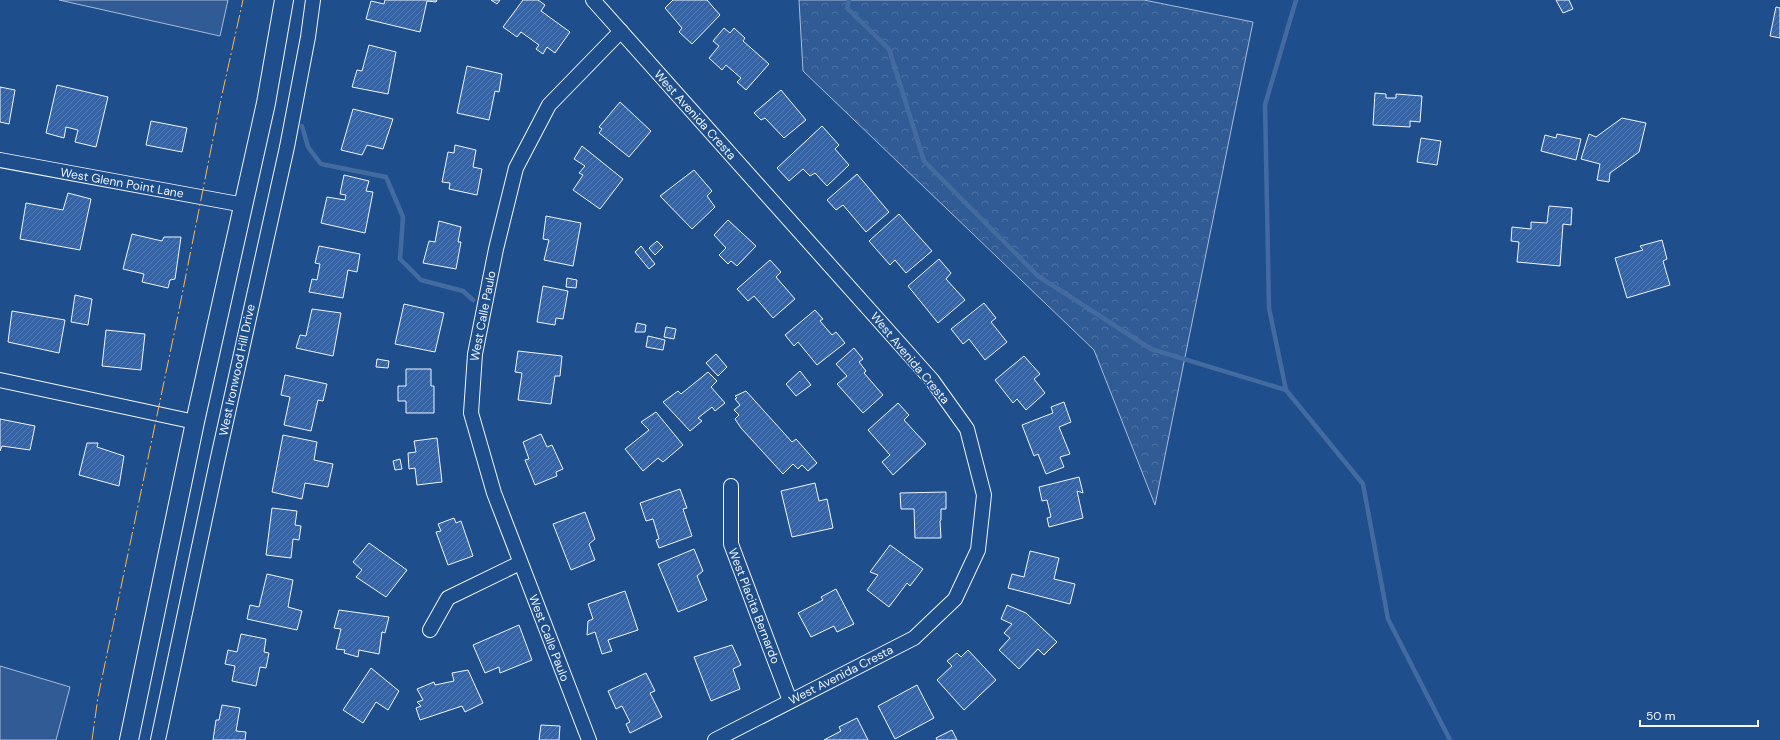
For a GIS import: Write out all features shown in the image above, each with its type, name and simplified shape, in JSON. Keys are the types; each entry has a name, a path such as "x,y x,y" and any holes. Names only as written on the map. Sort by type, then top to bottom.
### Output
{"street":[{"path":"129,740 195,422 266,103 284,0"},
{"name":"West Ironwood Hill Drive","path":"158,740 287,147 308,37 313,0"},
{"name":"West Avenida Cresta","path":"593,0 932,380 967,429 984,495 978,550 955,599 914,638 715,740"},
{"name":"West Calle Paulo","path":"589,740 494,493 471,413 474,354 496,249 516,168 548,105 621,31"},
{"name":"West Glenn Point Lane","path":"0,160 244,205"},
{"path":"0,380 195,422"},
{"name":"West Placita Bernardo","path":"731,486 731,544 790,701"},
{"path":"430,630 448,598 520,563"}],"green space":[{"path":"799,0 1144,0 1253,22 1155,505 1094,350 803,71"}],"shaded area":[{"path":"59,0 228,0 220,36"},
{"path":"0,666 70,687 56,740 0,740"}],"building":[{"path":"385,0 437,0 436,2 427,1 420,32 366,19 371,1 384,4"},
{"path":"491,0 500,0 497,4"},
{"path":"523,0 538,0 545,5 541,11 570,32 555,53 547,47 543,54 536,49 539,45 521,32 517,37 503,27"},
{"path":"673,0 707,0 720,15 692,44 679,32 682,28 665,8"},
{"path":"1556,0 1569,0 1573,9 1563,13"},
{"path":"1776,7 1780,8 1780,38 1770,36"},
{"path":"724,28 730,33 734,28 745,38 743,41 769,64 746,90 737,82 741,78 726,65 722,70 709,58 719,46 713,41"},
{"path":"369,45 396,52 388,94 352,87 357,70 362,71"},
{"path":"467,66 502,74 499,92 495,91 489,120 457,113"},
{"path":"57,85 108,97 96,147 75,142 78,130 66,127 64,138 46,133"},
{"path":"0,87 15,90 9,124 0,122"},
{"path":"781,90 806,120 784,138 765,118 761,120 754,113"},
{"path":"1375,93 1386,94 1386,98 1396,98 1396,94 1422,96 1420,122 1410,121 1410,127 1373,125"},
{"path":"620,102 651,131 629,157 599,133 602,129 599,127"},
{"path":"353,109 393,119 383,149 367,145 362,155 341,150"},
{"path":"1622,118 1646,123 1639,152 1610,173 1609,182 1597,180 1600,164 1581,159 1589,134 1596,137"},
{"path":"151,121 187,128 182,152 146,145"},
{"path":"822,126 839,145 835,149 849,165 827,186 815,173 810,176 803,169 789,181 777,168"},
{"path":"1557,134 1581,139 1576,160 1541,151 1545,135 1556,138"},
{"path":"1421,138 1441,141 1437,165 1417,162"},
{"path":"455,145 476,150 473,167 482,169 477,195 449,189 450,183 442,182 448,152 454,153"},
{"path":"582,146 623,179 600,209 573,190 583,175 579,173 585,166 574,159"},
{"path":"694,170 712,191 707,196 715,207 692,229 660,196"},
{"path":"857,174 889,212 866,232 843,205 836,210 827,200"},
{"path":"344,175 369,181 366,191 373,192 365,233 321,223 327,197 345,200 346,195 340,194"},
{"path":"68,193 91,199 80,250 20,239 26,203 63,210"},
{"path":"1549,206 1572,208 1571,225 1563,224 1560,266 1517,262 1519,242 1511,241 1512,227 1531,229 1531,222 1547,223"},
{"path":"899,214 932,251 906,273 895,260 890,265 869,241"},
{"path":"546,216 581,223 573,266 544,260 549,240 543,239"},
{"path":"728,220 756,246 737,266 731,261 728,264 719,255 726,248 714,235"},
{"path":"439,221 461,227 458,242 461,242 456,269 423,263 429,241 435,242"},
{"path":"132,234 162,241 164,237 181,237 175,279 170,280 168,288 142,282 144,274 123,269"},
{"path":"1662,240 1667,259 1663,261 1670,285 1627,298 1615,258 1643,250 1640,246"},
{"path":"657,241 663,247 655,255 649,248"},
{"path":"319,246 360,254 357,272 348,270 343,298 309,292 312,279 317,280 320,264 315,263"},
{"path":"641,246 655,264 649,269 635,252"},
{"path":"939,259 951,273 946,279 965,300 938,323 908,286"},
{"path":"770,260 781,272 776,277 795,299 773,318 754,296 748,301 737,289"},
{"path":"567,278 577,280 576,288 566,287"},
{"path":"543,286 568,291 563,319 556,318 555,325 537,322"},
{"path":"75,295 92,299 88,325 71,322"},
{"path":"984,303 996,318 991,322 1007,342 985,360 969,339 963,344 951,329"},
{"path":"404,304 444,313 435,352 395,344"},
{"path":"312,309 341,313 333,356 296,348 300,335 306,336"},
{"path":"815,310 823,319 820,321 832,335 836,332 845,343 817,365 798,342 794,346 785,335"},
{"path":"12,311 65,320 59,353 8,342"},
{"path":"637,323 646,325 645,332 635,332"},
{"path":"666,327 676,329 674,339 664,337"},
{"path":"106,330 145,334 141,370 102,366"},
{"path":"648,336 665,340 663,350 646,347"},
{"path":"854,348 863,359 859,362 866,371 864,373 883,395 863,413 837,384 847,376 836,364"},
{"path":"518,351 562,356 560,376 555,376 551,404 518,400 522,373 515,372"},
{"path":"716,354 727,367 718,376 706,363"},
{"path":"1024,356 1040,374 1034,379 1045,393 1026,410 1017,399 1013,403 995,380"},
{"path":"377,359 389,361 388,368 376,367"},
{"path":"406,369 431,369 431,386 434,386 434,413 406,413 406,401 398,401 398,386 406,386"},
{"path":"800,371 811,385 796,396 786,384"},
{"path":"708,372 717,381 711,387 725,403 715,411 712,407 698,418 702,421 690,431 663,402 678,391 681,394"},
{"path":"285,375 327,384 323,401 318,400 311,431 284,425 290,397 281,395"},
{"path":"746,391 792,442 796,439 817,463 808,471 802,465 798,469 793,464 783,474 741,428 735,419 739,415 734,410 740,405 735,399 737,398 735,396"},
{"path":"1064,402 1071,422 1059,427 1070,454 1060,457 1064,467 1046,474 1038,454 1034,456 1022,425 1053,413 1051,407"},
{"path":"898,403 909,415 904,420 926,444 893,475 882,462 890,455 868,430"},
{"path":"656,412 683,445 663,462 658,458 643,471 625,449 649,430 641,422"},
{"path":"0,419 35,426 30,450 2,446 0,451"},
{"path":"541,434 547,447 552,445 563,469 556,472 557,476 535,485 525,460 529,459 523,442"},
{"path":"283,435 317,442 314,460 333,464 328,487 305,483 302,499 272,492"},
{"path":"437,438 442,482 417,485 415,468 409,469 408,453 416,452 414,441"},
{"path":"87,443 98,443 97,447 124,456 119,486 79,475"},
{"path":"400,459 402,469 395,470 393,461"},
{"path":"1079,477 1083,493 1077,491 1083,518 1049,527 1047,518 1051,517 1047,500 1042,501 1039,487"},
{"path":"815,483 819,501 827,499 833,528 792,537 781,491"},
{"path":"680,489 687,508 683,509 692,536 659,548 656,540 659,539 653,519 646,521 640,503"},
{"path":"946,492 946,509 941,509 941,538 915,538 914,509 901,509 900,493"},
{"path":"272,508 297,511 295,525 301,526 299,540 293,539 291,558 266,555"},
{"path":"585,512 595,539 589,544 595,560 571,570 553,524"},
{"path":"454,518 456,523 461,521 473,556 448,565 436,532 441,531 438,524"},
{"path":"369,543 407,570 386,597 356,577 362,570 353,562"},
{"path":"890,545 923,569 910,586 907,583 889,607 867,590 878,575 870,572"},
{"path":"694,549 703,571 697,576 707,600 678,612 658,564"},
{"path":"1030,551 1059,558 1054,579 1075,584 1070,604 1008,588 1012,574 1024,577"},
{"path":"267,574 293,580 288,607 302,611 297,630 247,619 250,605 259,607"},
{"path":"836,589 854,624 837,632 834,626 811,637 798,613 823,600 821,597"},
{"path":"625,591 638,630 608,640 612,651 602,654 595,632 587,635 588,621 593,619 588,604"},
{"path":"1007,605 1026,613 1057,642 1044,655 1038,649 1019,669 999,650 1010,638 1004,633 1012,624 1001,619"},
{"path":"339,610 389,617 385,633 382,632 379,654 359,650 358,657 344,653 345,650 336,649 341,629 334,628"},
{"path":"519,625 532,660 500,673 499,667 485,673 473,645"},
{"path":"241,634 266,639 264,652 269,653 266,668 260,667 256,686 232,681 235,666 225,664 228,650 237,652"},
{"path":"732,645 741,665 733,669 740,689 711,701 694,657"},
{"path":"968,650 996,680 964,710 937,680 952,666 947,661 957,653 961,657"},
{"path":"371,668 399,691 388,710 376,702 363,723 343,710"},
{"path":"468,670 483,703 465,712 462,706 420,720 416,708 421,706 417,702 423,700 417,689 434,682 435,685 454,681 452,673"},
{"path":"646,673 655,691 650,693 662,717 630,733 626,724 630,722 622,706 616,709 608,691"},
{"path":"917,685 934,718 895,739 878,706"},
{"path":"222,705 240,708 236,731 246,732 245,740 213,740 216,720 219,720"},
{"path":"857,718 868,740 824,740 841,731 839,727"},
{"path":"541,725 560,726 559,740 539,740"},
{"path":"952,730 957,740 937,740 936,738"}],"waterway":[{"path":"849,0 847,8 889,49 924,161 1038,276 1151,349 1286,390 1363,484 1388,619 1450,740"},
{"path":"1286,390 1269,308 1265,105 1296,0"},
{"path":"302,126 308,147 321,164 386,177 403,217 400,259 421,280 463,291 473,300"}],"power":[{"path":"92,740 98,697 178,315 221,99 243,0"}]}
